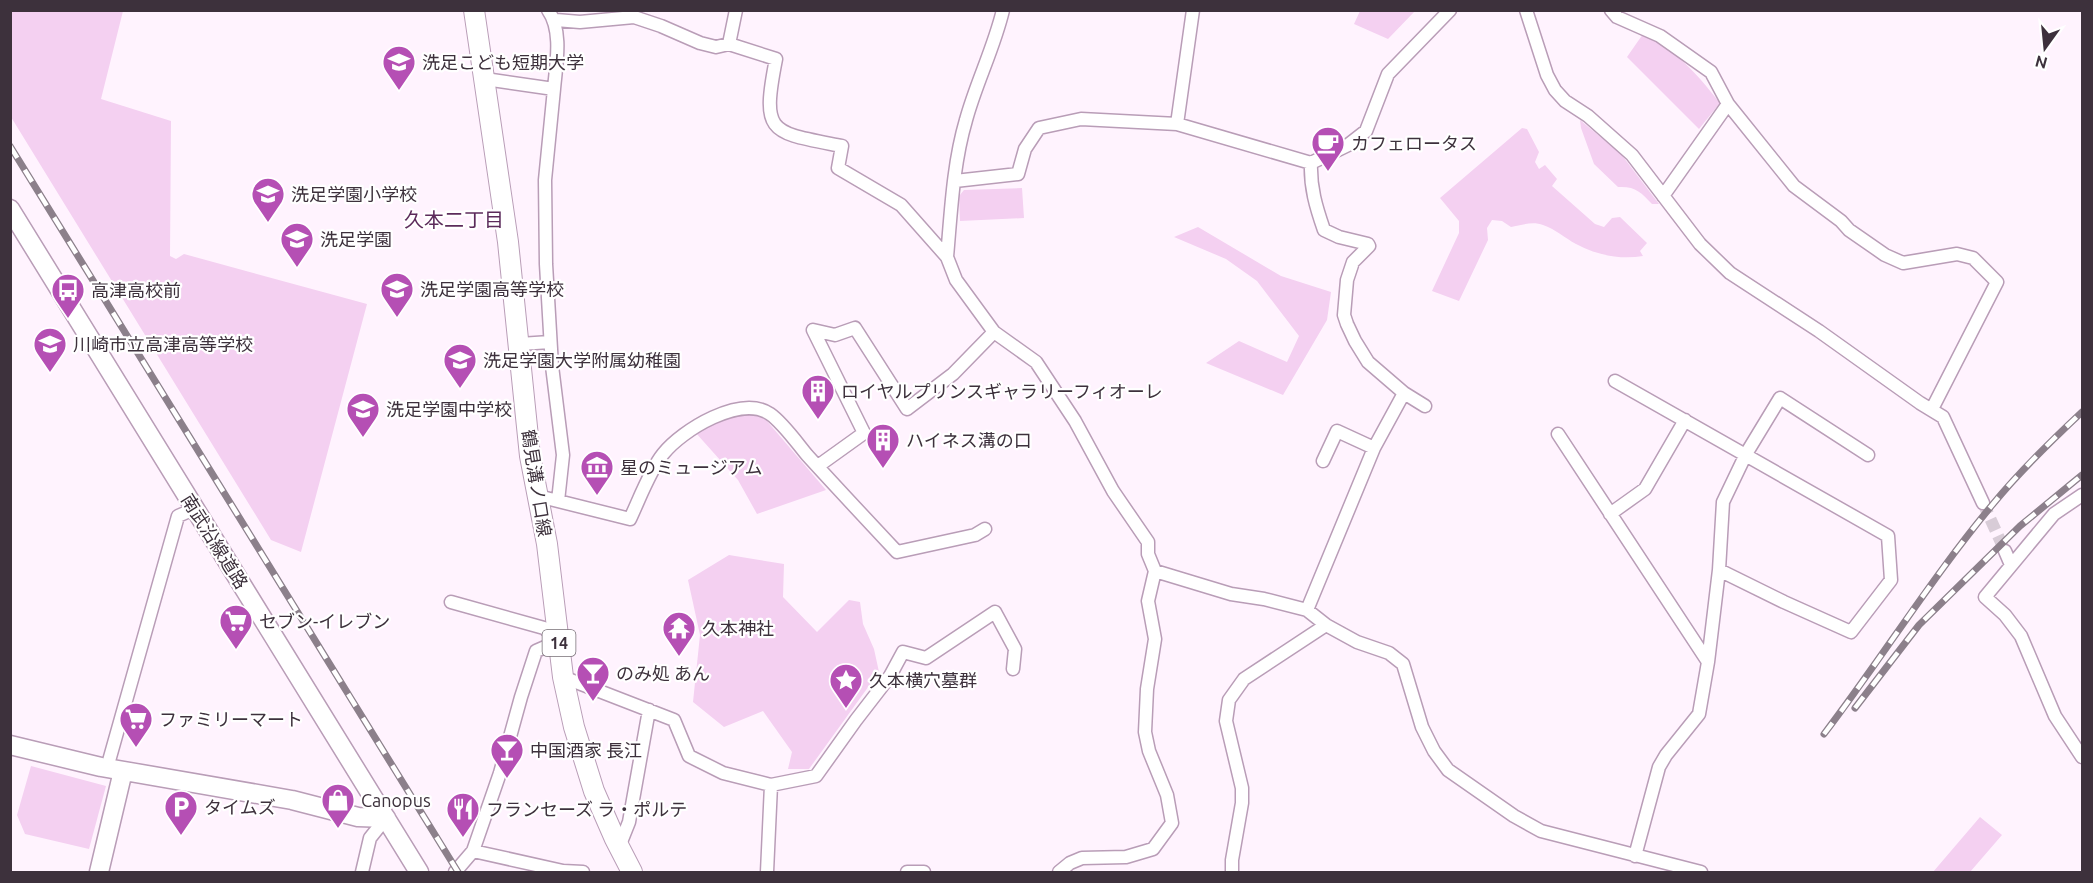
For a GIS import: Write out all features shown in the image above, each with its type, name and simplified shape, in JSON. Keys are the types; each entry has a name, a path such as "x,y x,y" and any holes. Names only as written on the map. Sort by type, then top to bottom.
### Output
{"main road":[{"name":"鶴見溝ノ口線","path":"474,10 508,242 530,456 547,544 563,677 574,727 586,766 632,873"}],"street":[{"path":"729,44 736,10"},
{"path":"947,257 955,181 966,120 995,41 1003,10"},
{"path":"1177,124 1193,10"},
{"path":"955,181 1018,174 1025,149 1039,128 1081,119 1177,124 1311,163 1348,145 1366,131 1388,74 1450,10"},
{"path":"1527,10 1547,75 1555,90 1565,101 1588,116 1632,155 1700,244 1730,273 1943,417 1983,503"},
{"path":"1611,10 1617,17 1660,36 1711,72 1728,104 1794,186 1841,221 1849,230 1885,255 1903,263 1957,254 1973,258 1997,282 1932,409"},
{"path":"558,501 563,454 550,342 546,264 545,180 557,59 552,15 580,22 634,17 716,48 729,44 776,59 769,102 774,125 783,132 797,137 842,146 838,168 901,205 947,257 956,280 994,332 1036,362 1075,421 1113,491 1148,542 1148,554 1155,571 1148,601 1155,639 1147,689 1145,732 1149,751 1167,795 1172,823 1162,840 1153,849 1126,857 1082,858 1071,863 1059,873"},
{"path":"485,79 554,90"},
{"path":"1663,196 1728,104"},
{"path":"1311,163 1310,179 1315,205 1324,230 1369,246 1353,262 1347,280 1344,315 1354,341 1368,362 1404,393 1425,406"},
{"name":"南武沿線道路","path":"10,209 68,299 194,509 419,873"},
{"path":"818,466 864,434 813,330 836,335 855,328 907,409 954,374 994,332"},
{"path":"520,344 550,342"},
{"path":"1615,381 1888,536 1891,580 1851,632 1719,570"},
{"path":"1307,610 1374,448 1404,393"},
{"path":"1635,856 1659,767 1699,714 1719,570 1723,502 1746,454 1780,398 1868,455"},
{"path":"538,496 630,519 662,456 675,442 695,427 741,408 755,408 771,415 897,552 975,536 985,529"},
{"path":"1610,514 1646,489 1685,420"},
{"path":"1323,461 1337,431 1374,448"},
{"path":"1558,434 1708,662"},
{"path":"2082,495 2054,514 1985,597 2005,615 2021,636 2055,716 2082,757"},
{"path":"99,873 115,770 178,516 194,509"},
{"path":"2005,551 2011,565"},
{"path":"1155,571 1231,594 1264,599 1307,610 1326,625 1357,642 1389,653 1403,664 1422,727 1434,751 1448,770 1514,816 1541,831 1701,873"},
{"path":"452,602 544,628 559,641 536,651 500,773 473,851 456,873"},
{"path":"563,677 674,720 689,756 723,773 771,784 816,776 890,676 903,652 926,658 994,612 1015,649 1013,669"},
{"path":"1232,873 1242,788 1226,721 1229,700 1244,679 1326,625"},
{"path":"619,847 629,822 649,710"},
{"path":"10,745 115,770 292,800 358,817 386,818"},
{"path":"767,873 771,784"},
{"path":"362,873 370,838 386,818"},
{"path":"473,851 563,871 578,872"},
{"path":"907,873 924,873"}],"shaded area":[{"path":"11,10 123,11 101,99 171,121 170,256 176,259 184,254 367,304 301,552 271,540 11,117"},
{"path":"1360,10 1415,11 1388,39 1354,24"},
{"path":"1643,34 1686,64 1720,103 1699,129 1627,57"},
{"path":"1580,120 1621,154 1659,204 1652,204 1641,193 1633,189 1618,187 1594,164"},
{"path":"1522,128 1527,129 1539,152 1535,162 1539,169 1545,165 1557,179 1552,186 1595,224 1604,227 1612,218 1620,217 1647,243 1640,251 1643,256 1617,257 1600,254 1576,244 1543,225 1531,223 1511,227 1502,221 1492,220 1487,228 1488,240 1459,301 1432,291 1459,233 1459,221 1440,198"},
{"path":"1022,188 1024,218 960,221 959,196 964,190"},
{"path":"1198,227 1281,276 1331,292 1327,320 1283,395 1206,363 1239,341 1287,362 1299,336 1257,281 1226,259 1174,237"},
{"path":"747,410 761,414 826,490 757,514 738,480 695,432"},
{"path":"729,555 784,564 783,597 817,632 849,600 860,602 863,624 874,649 879,672 809,769 788,769 792,752 763,711 724,727 693,702 700,635 688,580"},
{"path":"31,766 106,786 89,849 25,834 17,815"},
{"path":"1980,817 2002,835 1970,872 1933,872"}],"tunnel":[{"path":"1983,503 2005,551"}],"railway":[{"path":"10,146 458,872"},
{"path":"1824,734 1928,589 2003,492 2082,412"},
{"path":"1855,708 1919,625 2020,526 2082,475"}],"place":[{"name":"洗足こども短期大学","path":"399,91"},
{"name":"カフェロータス","path":"1328,172"},
{"name":"洗足学園小学校","path":"268,223"},
{"name":"洗足学園","path":"297,268"},
{"name":"洗足学園高等学校","path":"397,318"},
{"name":"高津高校前","path":"68,319"},
{"name":"川崎市立高津高等学校","path":"50,373"},
{"name":"洗足学園大学附属幼稚園","path":"460,389"},
{"name":"ロイヤルプリンスギャラリーフィオーレ","path":"818,420"},
{"name":"洗足学園中学校","path":"363,438"},
{"name":"ハイネス溝の口","path":"883,469"},
{"name":"星のミュージアム","path":"597,496"},
{"name":"セブン-イレブン","path":"236,650"},
{"name":"久本神社","path":"679,657"},
{"name":"のみ処 あん","path":"593,702"},
{"name":"久本横穴墓群","path":"846,709"},
{"name":"ファミリーマート","path":"136,748"},
{"name":"中国酒家 長江","path":"507,779"},
{"name":"Canopus","path":"338,829"},
{"name":"タイムズ","path":"181,836"},
{"name":"フランセーズ ラ・ポルテ","path":"463,838"}],"district":[{"name":"久本二丁目","path":"454,219"}]}
